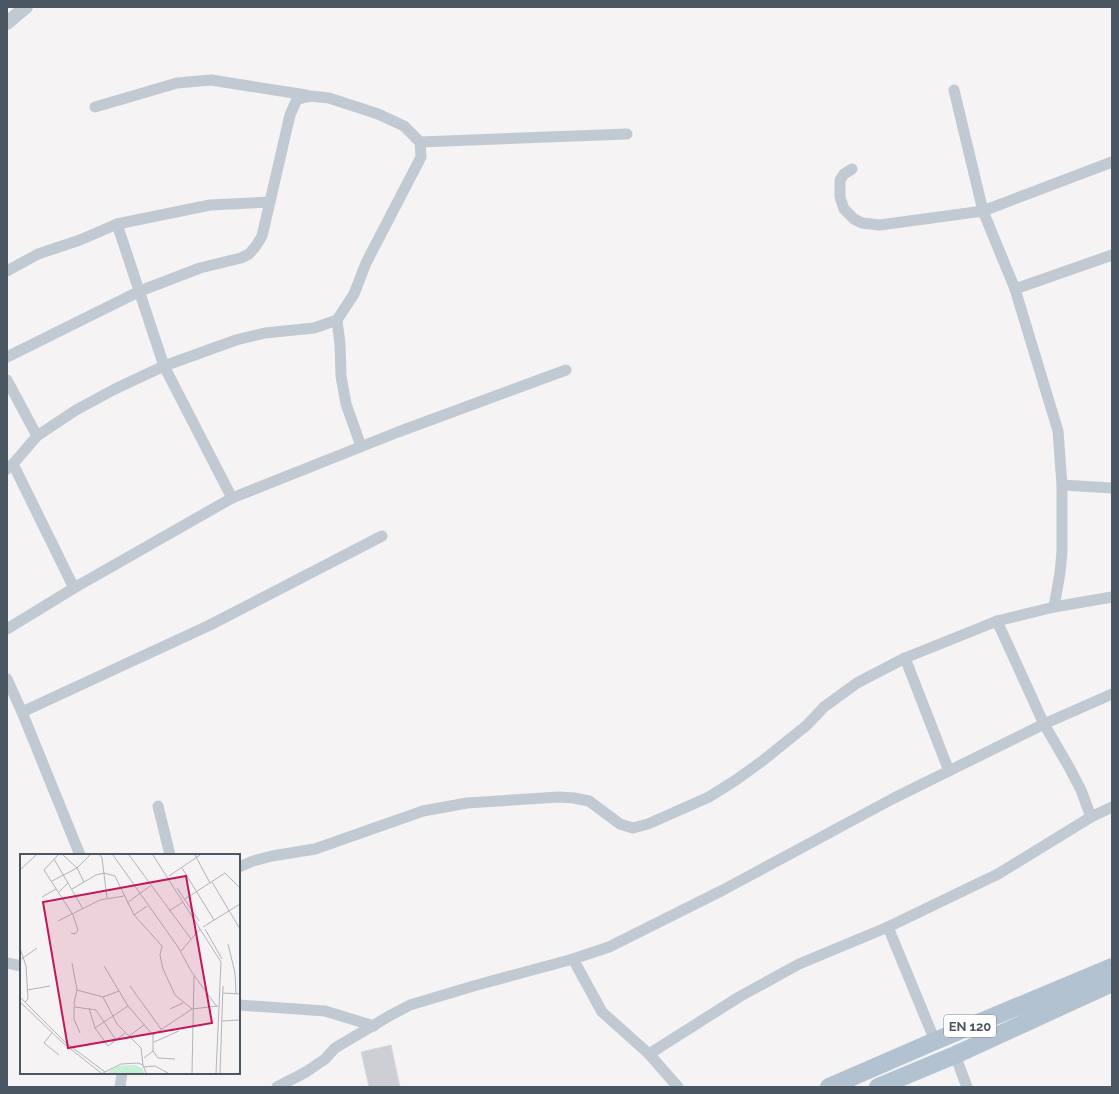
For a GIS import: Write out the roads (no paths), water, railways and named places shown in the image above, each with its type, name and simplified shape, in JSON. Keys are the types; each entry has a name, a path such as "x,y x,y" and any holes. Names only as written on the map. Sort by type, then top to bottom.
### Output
{"main road":[{"name":"EN 120","path":"830,1087 862,1081 935,1041 1112,967"},
{"name":"EN 120","path":"878,1087 955,1055 1112,983"}],"street":[{"path":"7,23 26,7"},
{"path":"74,588 10,466 37,436 76,410 115,389 164,366 236,340 265,333 314,328 337,320 354,294 366,263 421,157 420,142 404,126 378,114 329,98 211,80 176,83 95,107"},
{"path":"954,90 983,211 1015,289 1058,431 1062,485 1061,566 1054,607"},
{"path":"7,358 140,291 200,268 240,258 249,254 262,236 290,115 297,99 311,96"},
{"path":"420,142 627,134"},
{"path":"852,169 844,174 840,180 840,197 844,209 854,219 862,224 880,225 983,211 1112,162"},
{"path":"7,271 38,254 80,240 117,224 210,205 270,202"},
{"path":"117,224 164,366 232,498"},
{"path":"1015,289 1112,255"},
{"path":"337,320 342,383 346,404 361,446"},
{"path":"7,629 74,588 126,560 232,498 361,446 566,370"},
{"path":"7,380 37,436"},
{"path":"1062,485 1112,488"},
{"path":"22,712 210,625 382,536"},
{"path":"240,867 253,861 272,856 315,849 423,811 467,803 559,797 574,798 589,801 620,824 633,828 648,824 709,797 736,780 807,725 824,707 857,683 905,658 997,621 1054,607 1112,597"},
{"path":"997,621 1044,724 1081,790 1091,817"},
{"path":"905,658 949,771"},
{"path":"7,680 22,712 80,854"},
{"path":"277,1087 306,1072 325,1059 335,1048 410,1005 573,959 609,947 723,890 846,823 949,771 1044,724 1112,694"},
{"path":"158,806 170,854"},
{"path":"649,1054 739,997 799,964 888,927 998,874 1091,817 1112,807"},
{"path":"888,927 935,1041"},
{"path":"573,959 602,1012 649,1054 678,1087"},
{"path":"7,963 20,966"},
{"path":"240,1004 325,1011 374,1026"},
{"path":"955,1055 967,1087"},
{"path":"120,1087 122,1074"}]}
